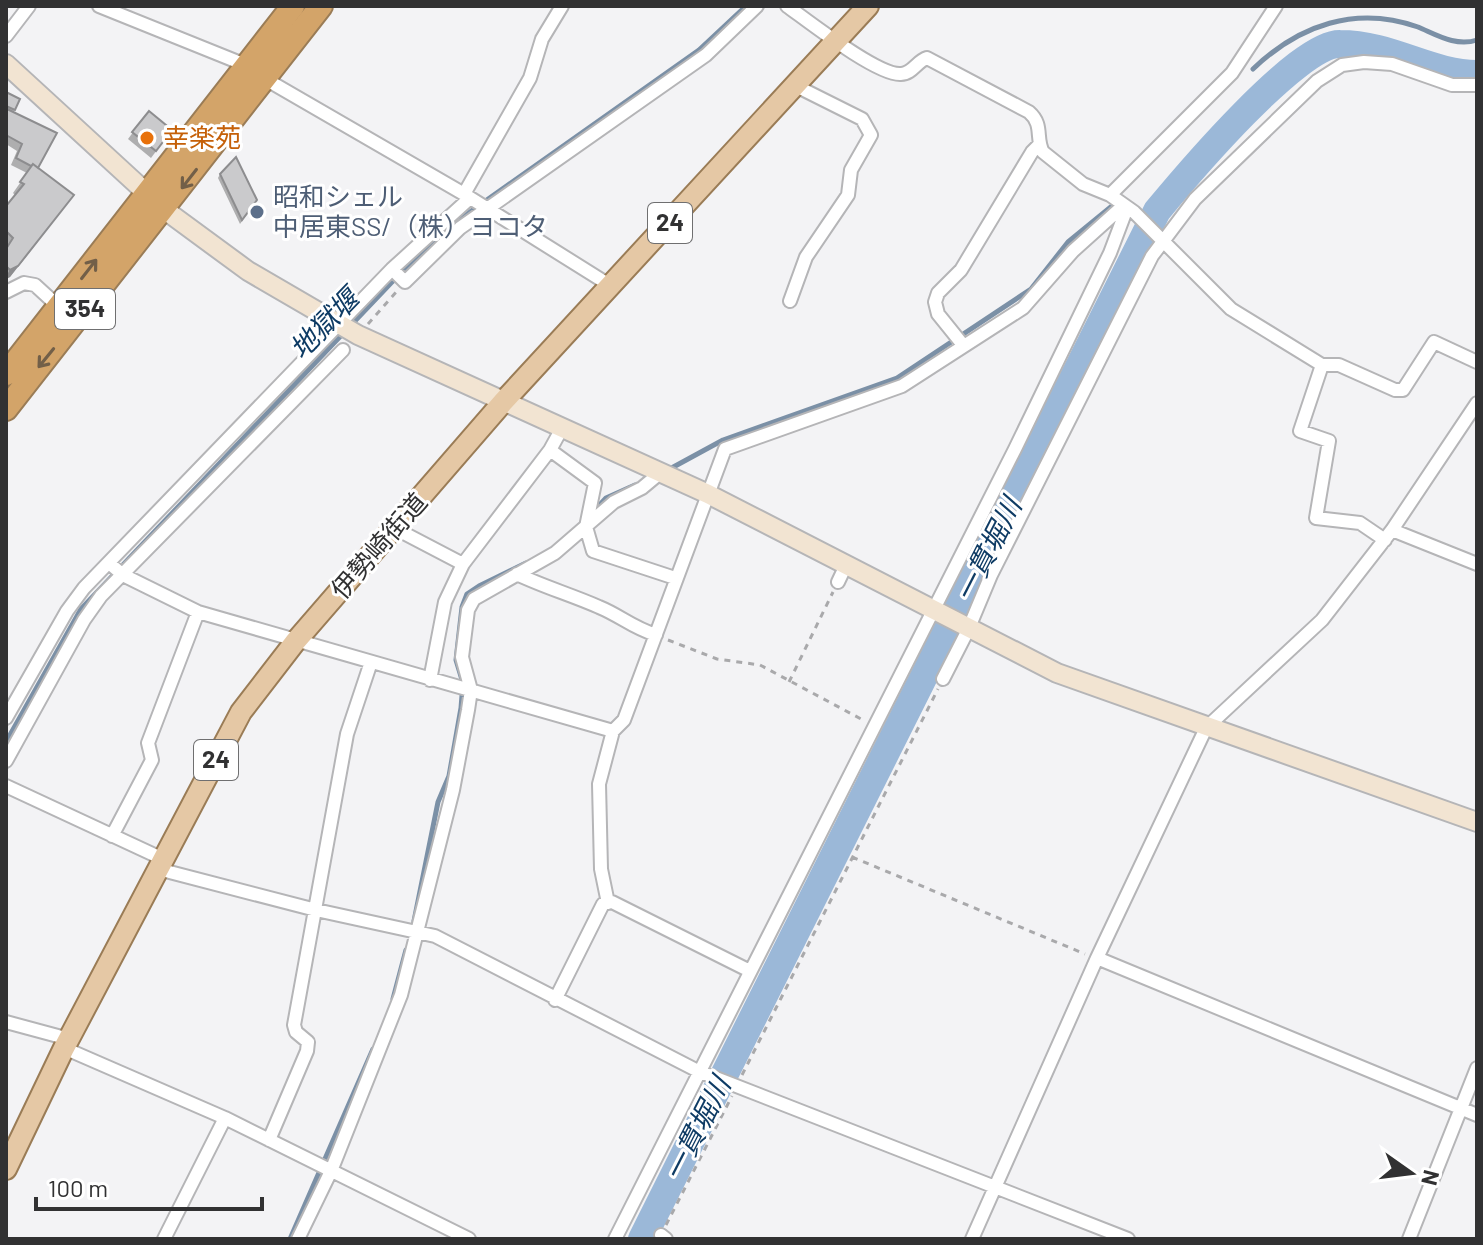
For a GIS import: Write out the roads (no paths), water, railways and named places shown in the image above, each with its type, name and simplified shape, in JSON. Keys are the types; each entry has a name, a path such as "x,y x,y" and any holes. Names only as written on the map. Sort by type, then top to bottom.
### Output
{"highway":[{"name":"354","path":"6,374 293,6"},
{"name":"354","path":"6,409 267,80 321,6"}],"main road":[{"name":"伊勢崎街道","path":"6,1169 66,1044 241,712 295,642 503,402 868,6"}],"street":[{"path":"6,36 29,6"},
{"path":"99,6 248,66"},
{"path":"6,718 67,611 109,563 392,269 467,196 530,78 542,39 562,6"},
{"path":"392,269 405,282 460,228 706,55 757,6"},
{"path":"787,6 836,42 899,75 927,58 1029,112 1040,126 1039,145 961,270 938,293 935,302 938,314 963,345"},
{"path":"1110,195 1232,73 1276,6"},
{"path":"943,679 991,575 1160,239 1206,189 1317,81 1342,65 1364,62 1392,64 1452,85 1477,85"},
{"path":"6,64 165,210 248,271 358,335 561,430 708,494 847,563 967,630 1057,673 1206,728 1390,788 1477,822"},
{"path":"267,80 467,196 611,286"},
{"path":"790,301 806,257 848,195 851,170 871,135 862,119 796,86"},
{"path":"1039,145 1083,184 1110,195 1128,209 1231,309 1322,365 1339,365 1395,390 1403,390 1434,342 1477,362"},
{"path":"608,903 601,869 599,784 613,731 624,720 725,449 902,386 1023,308 1073,251 1128,209"},
{"path":"615,1239 874,725 934,613 1110,253 1128,209"},
{"path":"6,292 24,283 35,285 59,307"},
{"path":"6,761 91,608 343,350"},
{"path":"1322,365 1300,431 1329,441 1316,518 1360,523 1477,564"},
{"path":"972,1239 1097,958 1206,728 1322,620 1389,535 1477,403"},
{"path":"430,680 445,602 463,564 550,450 561,430"},
{"path":"550,450 595,483 586,527 593,551 675,578"},
{"path":"298,1239 331,1171 390,1027 418,934 453,790 470,693 462,657 468,610 484,590 555,553 614,502 642,488 660,473"},
{"path":"396,529 463,564"},
{"path":"109,563 123,575 198,612 470,693 613,731"},
{"path":"838,582 847,563"},
{"path":"517,574 554,592 601,607 630,627 656,635"},
{"path":"112,836 152,760 148,743 198,612"},
{"path":"269,1140 307,1051 308,1042 296,1032 294,1025 347,734 371,662"},
{"path":"6,786 112,836 161,864 316,910 435,936 701,1072 736,1083 1128,1239"},
{"path":"555,1000 603,904 608,903 750,971"},
{"path":"1097,958 1477,1115"},
{"path":"6,1022 66,1044 225,1118 469,1239"},
{"path":"1409,1239 1477,1068"},
{"path":"164,1239 225,1118"}],"waterway":[{"name":"地獄堰","path":"6,742 81,609 391,283 453,224 699,50 746,6"},
{"path":"1253,69 1289,41 1330,23 1351,19 1395,21 1454,41 1477,40"},
{"name":"一貫堀川","path":"642,1239 1157,211 1271,87 1321,49 1340,44 1359,45 1443,69 1477,74"},
{"path":"666,471 723,440 897,378 1031,289 1068,242 1112,206"},
{"path":"594,511 606,498 635,485"},
{"path":"414,921 438,802 449,776 461,708 463,683 456,660 462,607 467,594 526,563"},
{"path":"393,999 406,950"},
{"path":"290,1239 373,1049"}],"place":[{"name":"幸楽苑","path":"147,138"},
{"name":"昭和シェル 中居東SS/（株）ヨコタ","path":"257,212"}]}
